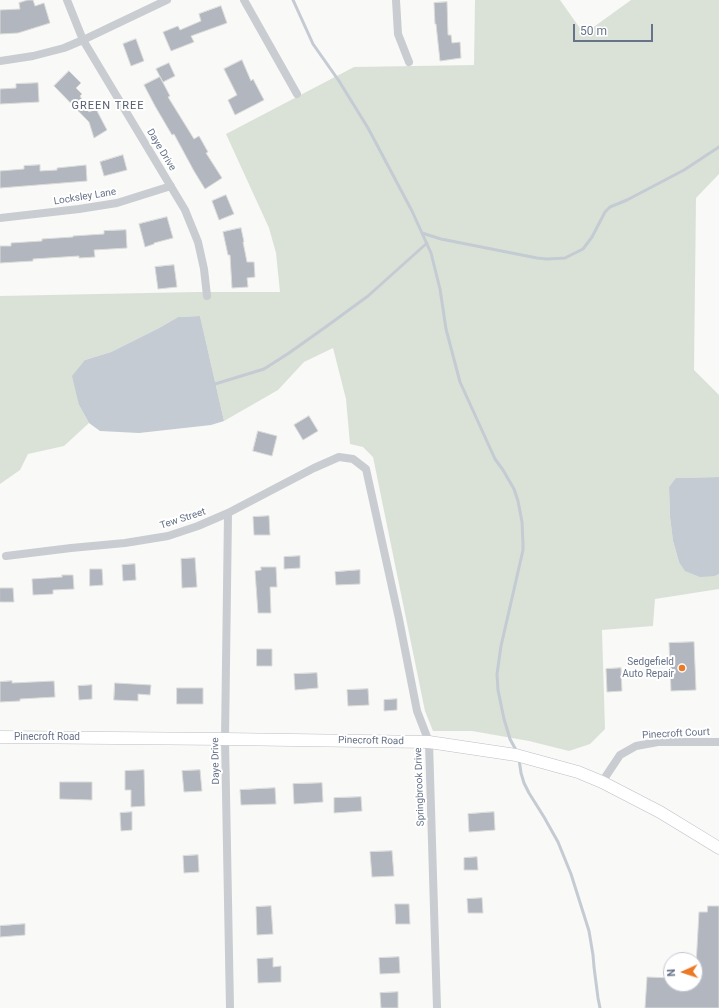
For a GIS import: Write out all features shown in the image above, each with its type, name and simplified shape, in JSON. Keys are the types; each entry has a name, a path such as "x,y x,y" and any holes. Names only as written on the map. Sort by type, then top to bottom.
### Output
{"street":[{"name":"Daye Drive","path":"68,0 83,40 185,210 198,242 204,269 207,296"},
{"path":"0,61 32,56 64,48 167,0"},
{"path":"244,0 297,94"},
{"path":"396,0 398,34 409,62"},
{"name":"Locksley Lane","path":"0,218 117,203 171,186"},
{"name":"Tew Street","path":"6,556 125,543 168,536 198,526 228,513 314,468 339,457 353,459"},
{"name":"Springbrook Drive","path":"353,459 366,469 399,619 417,711 429,742 437,1008"},
{"name":"Daye Drive","path":"228,513 226,739 230,1008"},
{"name":"Pinecroft Road","path":"0,737 429,742 516,755 578,772 602,782 660,812 719,848"},
{"name":"Pinecroft Court","path":"602,782 620,755 636,746 658,742 719,742"}],"shaded area":[{"path":"475,0 560,0 584,34 631,0 719,0 719,174 696,198 694,370 719,395 719,477 677,478 669,487 670,517 673,541 679,562 715,576 719,574 719,589 655,599 653,626 602,630 605,729 590,744 569,751 529,741 472,731 433,731 425,711 373,457 363,447 350,444 346,399 333,348 304,362 278,390 224,421 200,316 178,317 111,352 85,360 79,405 89,423 64,446 28,454 20,470 0,484 0,296 280,292 276,253 269,228 226,134 354,67 474,65"},
{"path":"200,316 224,421 211,425 139,433 100,431 89,423 79,405 72,376 85,360 111,352 178,317"},
{"path":"719,477 719,574 715,576 700,577 685,571 679,562 673,541 670,517 669,487 676,478"}],"building":[{"path":"33,0 35,6 44,3 50,23 18,33 0,34 0,10 20,9 19,3"},
{"path":"447,2 448,35 451,35 452,43 460,42 461,58 440,61 434,3"},
{"path":"221,6 227,23 191,36 194,42 171,51 163,32 178,26 180,30 201,21 199,14"},
{"path":"136,39 144,61 131,66 123,44"},
{"path":"242,60 251,81 253,79 264,100 235,115 228,100 237,95 224,69"},
{"path":"169,63 175,76 163,82 156,69"},
{"path":"69,71 81,83 76,88 82,94 80,96 89,112 96,109 107,130 94,138 89,122 54,86"},
{"path":"160,77 170,96 168,97 194,139 199,136 208,152 206,153 222,178 205,189 144,85"},
{"path":"38,83 39,102 0,104 0,89 16,88 16,84"},
{"path":"123,155 127,170 104,176 100,162"},
{"path":"40,165 40,171 57,170 57,168 86,165 87,181 0,188 0,171 24,169 24,166"},
{"path":"226,195 234,214 219,220 212,201"},
{"path":"167,217 173,238 145,247 139,224"},
{"path":"241,228 247,262 254,262 255,277 247,278 248,287 232,288 230,255 228,255 223,232"},
{"path":"126,230 127,248 94,250 95,257 79,258 79,256 0,263 0,246 11,246 11,243 104,234 104,231"},
{"path":"174,265 177,287 158,289 155,267"},
{"path":"309,416 318,431 303,440 294,425"},
{"path":"258,431 277,436 272,456 253,451"},
{"path":"269,516 270,535 254,535 253,517"},
{"path":"300,556 300,568 284,569 284,557"},
{"path":"195,558 197,587 182,588 181,559"},
{"path":"135,564 136,580 123,581 122,565"},
{"path":"261,567 276,567 277,587 270,587 271,613 258,613 255,571 261,570"},
{"path":"90,569 102,569 103,585 90,586"},
{"path":"360,570 360,584 336,585 335,572"},
{"path":"62,575 73,575 74,589 53,590 53,594 33,595 32,579 62,577"},
{"path":"0,588 13,588 14,602 0,602"},
{"path":"694,642 696,690 671,691 669,643"},
{"path":"257,649 272,649 272,666 257,666"},
{"path":"621,668 622,691 607,692 606,669"},
{"path":"317,673 318,688 295,690 294,674"},
{"path":"12,681 12,683 54,681 55,697 0,702 0,682"},
{"path":"115,683 151,685 150,695 138,694 138,701 114,700"},
{"path":"92,685 92,699 79,700 78,686"},
{"path":"177,688 203,688 203,704 177,704"},
{"path":"368,689 369,705 348,706 347,690"},
{"path":"397,699 397,710 384,711 384,700"},
{"path":"144,770 145,806 131,807 131,790 125,790 125,771"},
{"path":"200,770 202,791 184,792 182,771"},
{"path":"60,782 92,782 92,800 60,799"},
{"path":"322,783 323,802 294,804 293,784"},
{"path":"275,788 276,804 241,805 240,790"},
{"path":"361,797 362,811 334,813 334,798"},
{"path":"132,812 132,830 121,831 120,813"},
{"path":"494,812 495,830 469,832 468,814"},
{"path":"392,851 394,876 372,877 370,852"},
{"path":"198,855 199,872 184,873 183,856"},
{"path":"477,857 478,870 464,870 464,858"},
{"path":"482,898 483,913 468,913 467,899"},
{"path":"395,904 409,904 410,924 396,924"},
{"path":"271,906 273,934 257,935 256,907"},
{"path":"708,906 719,906 719,1008 645,1008 647,977 663,978 663,992 703,992 703,952 697,952 699,912 707,912"},
{"path":"25,924 25,935 0,937 0,926"},
{"path":"399,957 400,973 380,974 379,958"},
{"path":"273,958 273,967 281,966 281,982 258,983 257,959"},
{"path":"398,992 398,1008 381,1008 380,993"}],"waterway":[{"path":"293,0 313,44 339,81 368,128 412,211 431,253 440,289 446,329 460,382 495,459 514,489 518,501 522,522 523,550 501,646 497,674 498,690 504,719 510,739 517,752"},
{"path":"422,233 441,239 537,258 565,258 583,249 592,237 605,212 610,207 627,200 684,170 719,147"},
{"path":"211,383 215,384 264,369 289,353 368,296 427,243"},
{"path":"519,759 524,783 558,842 571,874 589,931 600,1008"}],"place":[{"name":"Sedgefield Auto Repair","path":"682,668"}],"district":[{"name":"GREEN TREE","path":"108,106"}]}
